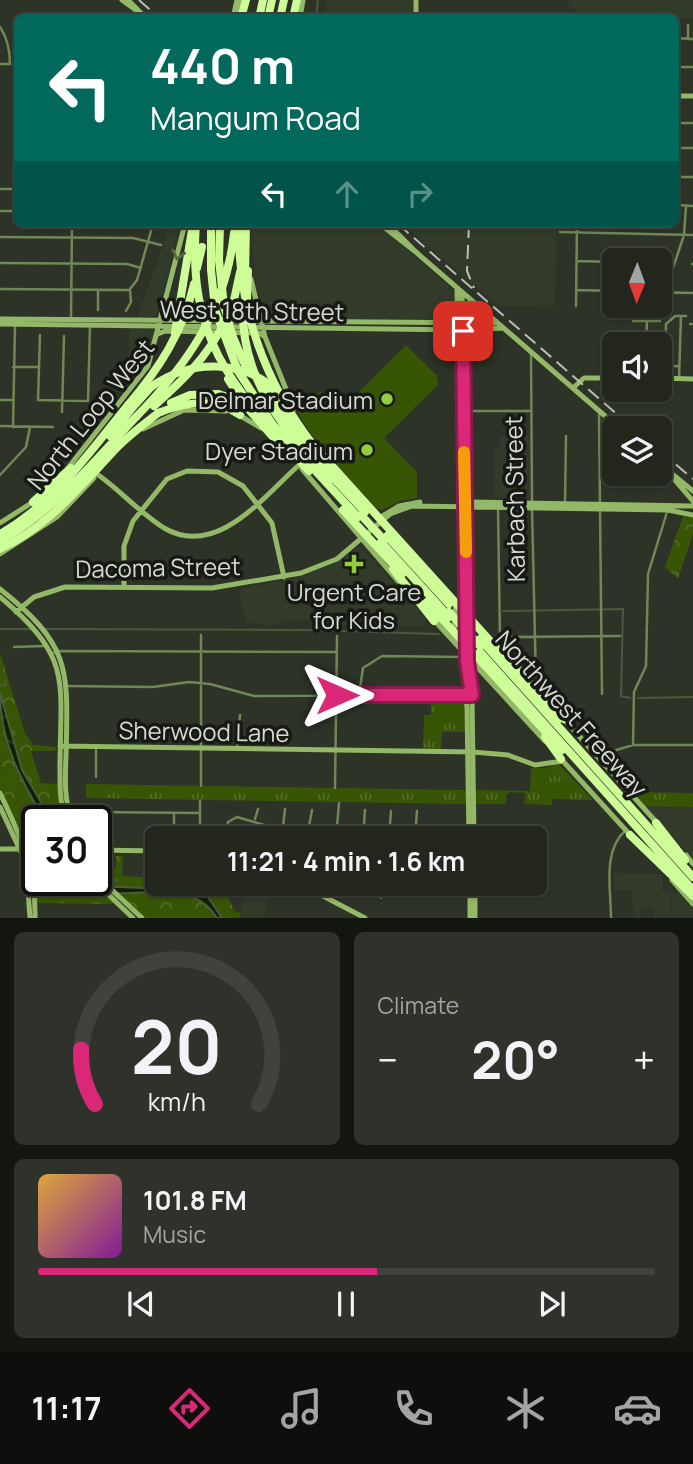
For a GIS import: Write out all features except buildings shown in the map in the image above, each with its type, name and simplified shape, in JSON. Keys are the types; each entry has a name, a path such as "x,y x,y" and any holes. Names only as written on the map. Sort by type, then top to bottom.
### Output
{"highway":[{"path":"174,340 194,228"},
{"path":"195,228 197,295 208,335 221,365 252,408 560,755 693,896"},
{"path":"174,340 190,303 209,228"},
{"path":"210,228 211,270 218,308 238,371 276,432"},
{"path":"220,228 219,348 228,379 238,396 451,605 480,646 693,883"},
{"name":"North Loop West","path":"0,541 33,521 137,418 186,359 219,286 239,228"},
{"path":"240,228 244,330 252,371 286,430 384,539"},
{"path":"137,418 187,377 218,339 238,285 240,228"},
{"path":"240,228 240,263 248,315 265,368 291,415 314,446 560,720 637,816"},
{"path":"244,330 248,258"},
{"path":"218,308 268,404 320,462"},
{"name":"North Loop West","path":"0,534 32,515 76,477 109,428 152,375 174,340"},
{"path":"11,548 38,528 97,452 128,404 171,374 192,367 219,366 244,373 277,392 298,417"},
{"path":"244,373 273,398 361,514"},
{"path":"0,552 59,510 119,446 183,397 218,394 245,403 276,432"},
{"path":"162,415 181,404 207,403 240,415"},
{"path":"33,502 59,480 109,428"},
{"path":"343,510 435,621"},
{"path":"402,574 477,665 544,735"},
{"name":"Northwest Freeway","path":"480,646 498,659 693,877"},
{"name":"Northwest Freeway","path":"480,646 631,831 693,890"},
{"path":"498,659 560,720"},
{"path":"503,677 560,755"},
{"path":"656,823 693,871"}],"main road":[{"path":"122,0 141,14"},
{"path":"128,0 142,14"},
{"path":"0,523 33,502 128,404 133,387 148,366 184,228"},
{"path":"241,228 265,337 298,417 311,437 383,517 451,605 456,629 454,634 447,634"},
{"path":"385,228 605,416"},
{"path":"392,228 416,253"},
{"path":"460,290 463,574 468,612 464,656 469,695"},
{"path":"165,306 172,315 190,317 251,317 258,309"},
{"name":"West 18th Street","path":"0,322 400,327 500,325"},
{"name":"West 18th Street","path":"262,325 271,328 293,325"},
{"path":"265,337 271,328"},
{"path":"158,334 165,331 259,332 265,337"},
{"path":"573,388 584,378 602,378"},
{"path":"672,379 693,379"},
{"path":"133,387 134,392 159,416 194,409 229,411 276,432 350,528 461,649 469,671 472,826"},
{"path":"128,404 129,397 152,420 151,424"},
{"path":"0,552 11,548 57,517 115,452 162,415"},
{"path":"97,474 167,530 203,535 230,527 299,465"},
{"path":"124,587 126,537 141,509 173,475 208,471 233,478 257,503 276,533 284,577"},
{"path":"672,477 692,499"},
{"path":"350,528 359,531 376,517 364,497"},
{"name":"Dacoma Street","path":"20,611 46,592 71,586 212,588 284,577 312,569 336,557 383,517 410,503 668,508 685,505 692,499"},
{"name":"Dacoma Street","path":"668,508 693,515"},
{"path":"461,649 460,593 463,574"},
{"path":"0,589 29,625 56,652"},
{"path":"451,605 460,593"},
{"path":"0,597 38,625 56,652 63,686 67,805"},
{"path":"451,605 461,604"},
{"path":"461,604 481,627"},
{"path":"477,665 472,627 474,624 497,638 560,720 693,864"},
{"path":"464,656 477,665 560,755"},
{"path":"469,671 477,665"},
{"name":"Sherwood Lane","path":"63,746 470,752 508,755 535,765 560,755"},
{"name":"Sherwood Lane","path":"470,752 496,750 546,762 560,755"},
{"path":"0,793 4,810 21,845"},
{"path":"631,831 693,904"},
{"path":"0,850 21,851"},
{"path":"112,852 145,853"},
{"path":"112,891 141,918"},
{"path":"30,918 31,896"},
{"path":"33,896 35,918"},
{"path":"108,896 133,918"},
{"path":"327,896 333,899"},
{"path":"328,896 361,915 372,918"},
{"path":"472,896 473,918"}],"street":[{"path":"688,25 688,39"},
{"path":"0,27 8,41 10,64 0,64"},
{"path":"679,38 693,39"},
{"path":"679,205 693,206"},
{"path":"672,265 684,235 686,206"},
{"path":"71,323 72,228"},
{"path":"126,311 131,298 130,290 141,268 152,228"},
{"path":"576,306 577,228"},
{"path":"561,232 693,235"},
{"path":"0,237 133,238 161,246"},
{"path":"577,261 602,262"},
{"path":"0,263 127,264 141,268"},
{"path":"0,289 130,290"},
{"path":"98,290 98,310"},
{"path":"576,290 602,291"},
{"path":"672,292 693,293"},
{"path":"633,321 663,323 675,316 683,316 679,379"},
{"path":"647,321 647,332"},
{"path":"13,427 15,322"},
{"path":"40,335 38,400 88,401 90,323"},
{"path":"663,323 663,332"},
{"path":"62,412 64,336"},
{"name":"Karbach Street","path":"532,353 536,686"},
{"path":"672,366 679,366"},
{"path":"13,367 39,367"},
{"path":"0,400 13,400"},
{"path":"462,411 531,411"},
{"path":"599,411 602,694"},
{"path":"0,426 53,427"},
{"path":"1,473 26,447 30,427"},
{"path":"565,508 566,436"},
{"path":"498,503 497,638 620,636"},
{"path":"634,745 634,692 646,666 648,574 668,508"},
{"path":"201,635 201,786"},
{"path":"335,788 337,636"},
{"path":"14,647 47,644"},
{"path":"56,652 337,652"},
{"path":"359,695 363,667 377,657 464,656"},
{"path":"63,686 153,687 201,682 244,695 469,695"},
{"path":"237,749 240,715"},
{"path":"234,730 239,730"},
{"path":"595,755 634,745 693,745"},
{"path":"96,747 96,777"},
{"path":"602,763 611,751"},
{"path":"200,800 201,826"},
{"path":"337,826 339,803"},
{"path":"255,820 258,809"},
{"path":"282,826 285,809"},
{"path":"310,826 312,810"},
{"path":"364,826 365,810"},
{"path":"390,826 391,811"},
{"path":"416,826 417,811"},
{"path":"112,812 200,813"},
{"path":"174,813 174,826"},
{"path":"228,826 231,818 255,820 275,826"},
{"path":"611,918 611,851 617,838 631,831"}],"shaded area":[{"path":"326,0 413,0 413,14 326,14"},
{"path":"566,0 693,0 693,19 679,19 679,14 581,14 573,10"},
{"path":"166,228 179,228 157,316 137,319 166,236"},
{"path":"251,228 382,228 455,292 456,324 268,322 254,279"},
{"path":"407,228 556,228 555,307 498,306"},
{"path":"129,327 155,330 148,362 139,378 128,373"},
{"path":"500,436 530,436 530,499 495,497 495,447 500,447"},
{"path":"359,546 425,616 425,626 336,626 323,621 291,620 269,625 246,623 239,589 289,579 329,566"},
{"path":"644,806 693,807 693,859 667,830"},
{"path":"614,873 662,874 663,891 671,892 669,909 672,909 672,892 677,892 693,909 693,918 654,918 654,908 641,908 640,918 628,918 635,914 631,890 614,890"},
{"path":"245,896 268,896 263,918 239,918"}],"green space":[{"path":"406,345 437,376 438,385 384,438 417,472 417,498 400,501 382,510 376,508 331,459 294,405 299,396 320,392 338,395 349,402"},
{"path":"683,516 693,518 693,533 678,579 665,567"},
{"path":"0,653 25,733 33,745 56,747 55,751 31,751 41,783 58,784 61,805 21,805 21,833 0,792"},
{"path":"431,698 464,698 465,732 442,732 441,749 423,749 424,715 431,715"},
{"path":"559,764 593,800 552,799 552,805 524,804 524,793 510,792 506,795 506,804 476,804 476,790 530,791 531,768"},
{"path":"86,784 466,790 466,804 86,798"},
{"path":"631,792 693,793 693,807 644,806"},
{"path":"116,856 123,856 122,876 145,877 145,896 226,896 234,911 241,913 239,918 144,918 122,898 111,904 37,903 36,896 112,896 112,869 116,867"}],"water":[{"path":"0,693 22,770 43,805 36,805 14,760 1,711"},
{"path":"112,887 145,888 145,893 112,893"},
{"path":"188,896 208,897 222,918 217,918 203,903"}],"waterway":[{"path":"316,14 318,0"},
{"path":"503,611 623,609 621,696 630,698"},
{"path":"0,629 31,629"},
{"path":"44,629 306,630 439,634"},
{"path":"0,686 6,685 5,680"},
{"path":"638,698 693,697"},
{"path":"112,880 117,880"}],"railway":[{"path":"139,0 155,14"},
{"path":"403,228 619,416"},
{"path":"469,228 467,271 474,288"},
{"path":"672,461 693,479"}],"slow traffic":[{"path":"464,452 466,552"}],"place":[{"name":"Delmar Stadium","path":"387,399"},
{"name":"Dyer Stadium","path":"367,450"},
{"name":"Urgent Care for Kids","path":"354,564"}],"route":[{"path":"337,695 472,695 467,661 463,331"}]}
